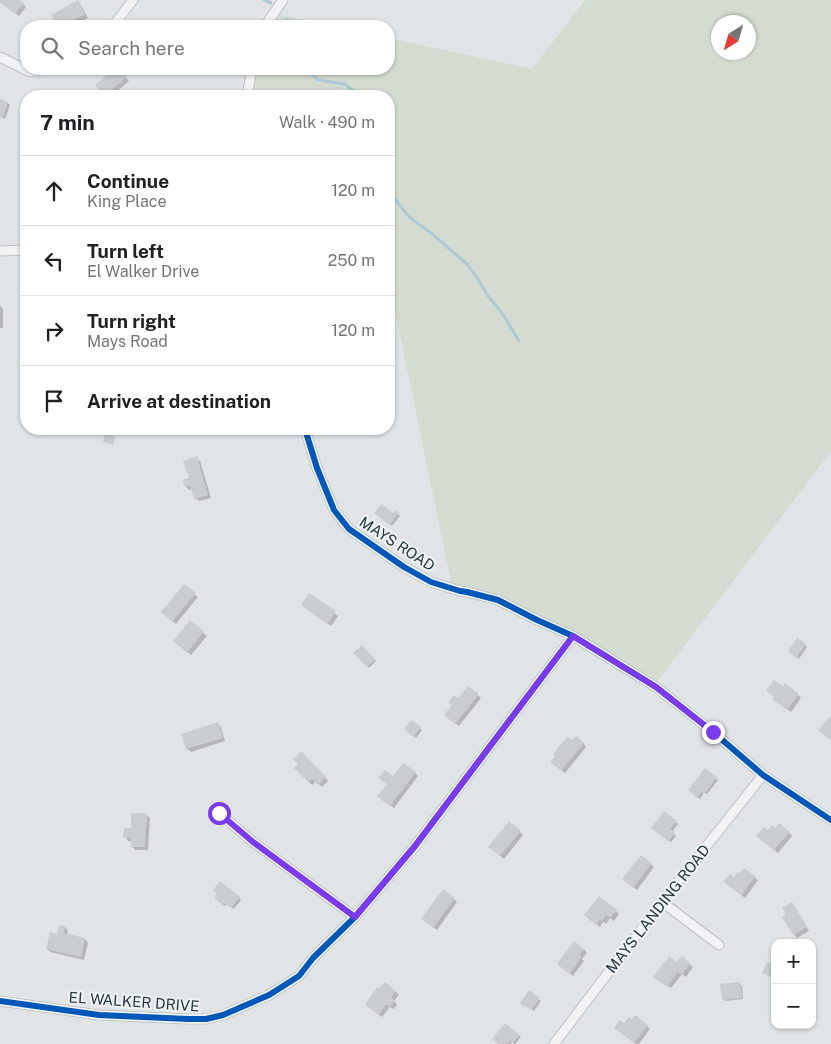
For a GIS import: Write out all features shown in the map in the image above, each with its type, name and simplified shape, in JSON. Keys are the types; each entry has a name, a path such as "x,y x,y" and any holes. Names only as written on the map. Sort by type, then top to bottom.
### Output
{"street":[{"path":"118,20 133,0"},
{"path":"269,20 283,0"},
{"path":"0,57 20,67"},
{"path":"248,90 251,75"},
{"path":"0,251 20,250"},
{"name":"MAYS ROAD","path":"307,435 316,468 334,510 349,530 404,568 431,582 498,600 573,636 656,687 762,775 831,820"},
{"name":"EL WALKER DRIVE","path":"0,1001 109,1015 206,1019 223,1015 269,996 299,976 313,958 355,917 415,846 573,636"},
{"name":"MAYS LANDING ROAD","path":"554,1044 762,775"},
{"path":"219,813 253,842 355,917"},
{"path":"662,902 719,945"}],"shaded area":[{"path":"585,0 831,0 831,451 651,690 527,612 452,587 395,311 395,90 243,90 245,75 395,75 395,39 532,69"},
{"path":"281,15 305,20 276,20"}],"building":[{"path":"0,0 20,0 24,3 15,14"},
{"path":"78,0 85,14 74,20 54,20 51,15"},
{"path":"106,75 125,75 127,77 111,90 99,90 95,85"},
{"path":"0,99 8,102 3,118 0,117"},
{"path":"105,435 116,437 113,445 103,442"},
{"path":"197,456 208,495 194,499 190,486 185,487 182,480 189,478 183,461"},
{"path":"382,504 393,513 395,510 399,513 389,525 374,513"},
{"path":"184,584 196,593 172,622 161,612"},
{"path":"309,593 336,611 327,624 301,605"},
{"path":"190,620 204,631 187,653 173,641"},
{"path":"797,638 806,644 796,658 788,651"},
{"path":"362,645 375,659 367,667 353,653"},
{"path":"774,680 783,686 785,683 799,694 787,710 772,699 774,696 766,691"},
{"path":"468,686 479,694 455,724 444,715 452,705 448,702 454,695 458,698"},
{"path":"831,715 831,741 818,730"},
{"path":"411,720 421,727 413,737 404,729"},
{"path":"218,722 223,738 186,749 181,734"},
{"path":"576,736 584,743 561,771 550,762 555,756 553,754 567,737 572,740"},
{"path":"301,751 326,777 318,785 312,779 308,782 294,768 298,764 293,759"},
{"path":"403,763 416,772 390,806 377,796 387,784 378,778 385,770 393,776"},
{"path":"705,768 717,777 704,794 702,792 697,798 688,790"},
{"path":"664,811 677,821 670,829 675,833 668,841 651,828"},
{"path":"131,813 147,813 145,847 131,847 131,838 123,838 124,828 131,828"},
{"path":"509,821 521,831 500,856 488,847"},
{"path":"779,823 790,832 774,850 756,836 764,827 768,830 772,825 775,828"},
{"path":"641,855 652,863 633,888 622,879"},
{"path":"744,868 755,876 742,895 723,882 730,874 734,877"},
{"path":"220,881 240,897 231,908 214,898 217,893 213,890"},
{"path":"443,889 455,898 433,928 421,919"},
{"path":"599,896 617,910 610,918 606,915 596,925 584,915"},
{"path":"792,902 807,927 793,935 782,917 786,914 782,908"},
{"path":"59,925 65,926 64,933 85,938 81,957 46,949 50,932 57,934"},
{"path":"574,941 584,949 579,955 582,957 569,974 557,964"},
{"path":"669,956 677,962 682,956 690,963 682,975 678,972 667,987 653,977"},
{"path":"767,962 771,964 771,977 762,973"},
{"path":"385,982 396,991 391,998 395,1001 390,1007 386,1004 379,1015 365,1005 377,987 379,989"},
{"path":"740,982 742,998 722,1000 720,984"},
{"path":"529,990 540,998 531,1010 520,1003"},
{"path":"635,1015 648,1025 634,1043 614,1028 620,1020 624,1023 629,1017 632,1019"},
{"path":"505,1023 520,1035 512,1043 510,1041 507,1044 498,1044 492,1039"}],"waterway":[{"path":"264,0 271,3"},
{"path":"313,75 318,80 345,84 352,90"},
{"path":"395,198 412,219 468,265 519,341"}],"cycle path":[{"path":"307,435 317,468 334,510 349,529 404,567 431,582 498,600 573,636 656,687 763,775 831,820"},
{"path":"0,1001 99,1015 206,1019 223,1015 269,995 299,976 313,958 355,917 415,846 573,636"}],"route":[{"path":"219,813 253,842 355,917 415,846 573,636 656,687 713,732"}]}
